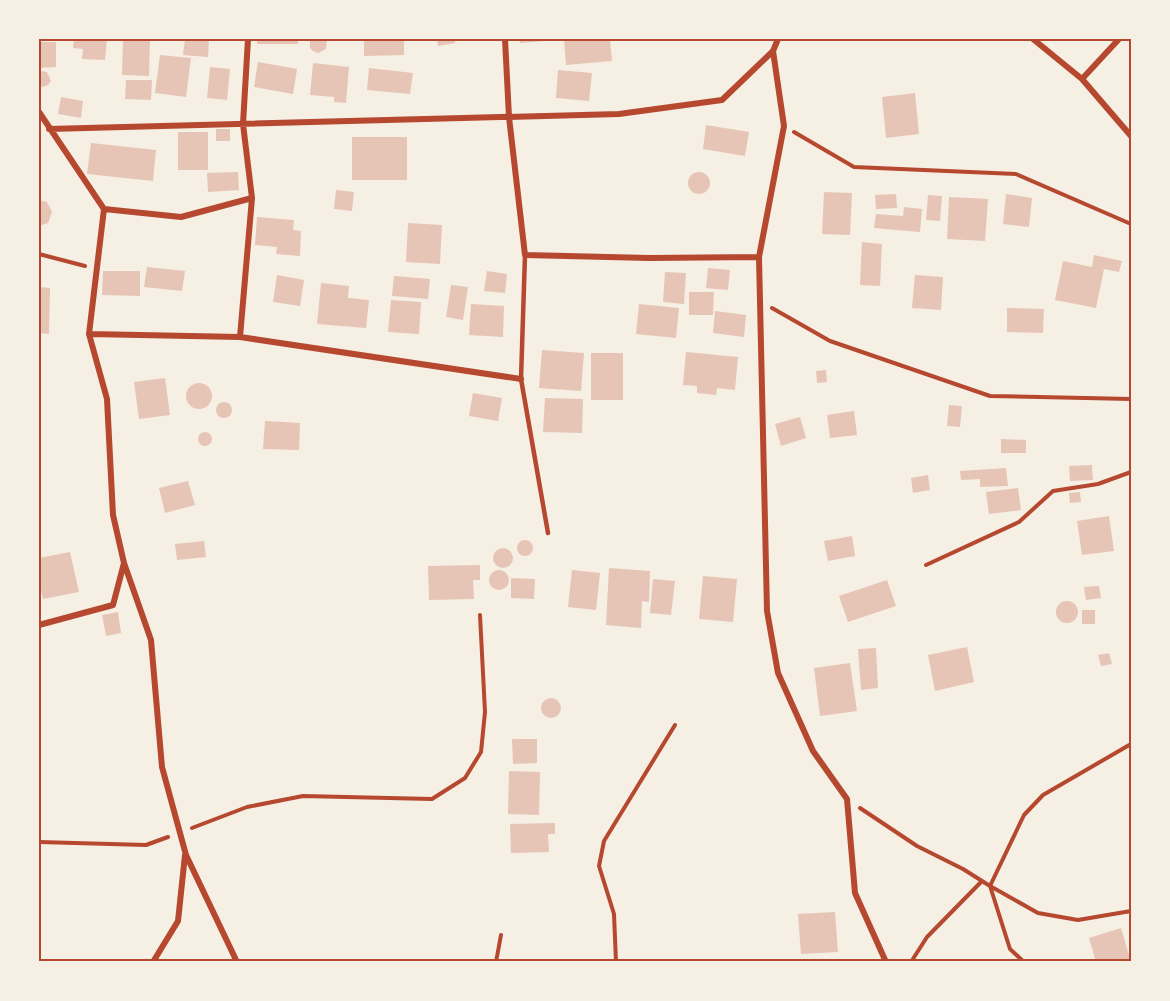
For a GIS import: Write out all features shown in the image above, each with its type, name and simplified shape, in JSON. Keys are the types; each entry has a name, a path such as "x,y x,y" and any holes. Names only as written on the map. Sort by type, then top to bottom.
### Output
{"street":[{"path":"240,337 252,198 243,124 248,39"},
{"path":"505,39 509,117 525,255 649,258 759,257"},
{"path":"49,129 619,114 722,100 773,51 778,39"},
{"path":"1034,39 1082,80 1131,136"},
{"path":"1082,80 1119,39"},
{"path":"773,51 784,126 759,257 766,611 778,673 813,751 847,799 855,893 886,962"},
{"path":"39,112 104,209 89,334 106,399 113,515 124,563 151,640 162,767 179,832 186,855 237,962"},
{"path":"104,209 181,217 252,198"},
{"path":"89,334 240,337 521,379"},
{"path":"39,625 113,605 124,563"},
{"path":"153,962 178,921 186,855"}],"lane":[{"path":"525,255 521,379 548,533"}],"path":[{"path":"784,126 854,167 1016,174 1131,224"},
{"path":"39,254 97,270"},
{"path":"760,301 830,341 990,396 1131,399"},
{"path":"927,566 1019,522 1053,491 1098,484 1131,472"},
{"path":"39,842 146,846 247,807 303,796 432,799 465,778 482,752 485,712 480,615"},
{"path":"616,962 614,914 599,866 604,841 675,725"},
{"path":"1024,962 1010,949 990,886 1024,815 1043,795 1131,744"},
{"path":"847,799 916,846 963,869 1038,913 1078,920 1131,911"},
{"path":"911,962 927,937 982,881"},
{"path":"496,962 501,935"}],"building":[{"path":"74,39 107,39 105,60 82,59 83,49 73,48"},
{"path":"123,39 150,39 149,76 122,75"},
{"path":"185,39 209,39 208,57 183,55"},
{"path":"257,39 298,39 298,44 257,44"},
{"path":"310,39 327,39 326,49 318,53 313,51 310,48"},
{"path":"364,39 404,39 404,55 364,56"},
{"path":"437,39 455,39 455,43 438,46"},
{"path":"519,39 545,39 545,41 520,43"},
{"path":"564,39 610,39 612,61 566,65"},
{"path":"39,42 56,42 56,67 39,68"},
{"path":"160,55 191,58 186,97 155,93"},
{"path":"258,62 297,69 293,94 254,87"},
{"path":"313,63 349,67 346,103 334,102 334,97 310,95"},
{"path":"210,67 230,69 227,100 207,98"},
{"path":"369,68 413,73 410,94 367,90"},
{"path":"558,70 592,73 589,101 556,98"},
{"path":"39,72 47,72 51,81 43,87 39,86"},
{"path":"126,80 152,80 151,100 125,99"},
{"path":"915,93 919,134 886,138 882,97"},
{"path":"61,97 83,101 81,118 58,114"},
{"path":"706,125 749,132 745,156 703,149"},
{"path":"216,129 230,129 230,141 216,141"},
{"path":"178,132 208,132 208,170 178,170"},
{"path":"352,137 407,137 407,180 352,180"},
{"path":"91,143 156,150 153,181 87,174"},
{"path":"238,172 239,190 208,192 207,173"},
{"path":"699,172 707,175 710,183 707,191 699,194 691,191 688,183 691,175"},
{"path":"336,190 354,192 352,211 334,209"},
{"path":"824,192 852,193 850,235 822,234"},
{"path":"896,194 897,208 876,209 875,195"},
{"path":"1006,194 1032,198 1029,227 1003,224"},
{"path":"928,195 942,196 940,221 926,220"},
{"path":"949,197 988,199 985,241 947,239"},
{"path":"39,200 47,202 52,212 48,223 39,226"},
{"path":"904,207 922,209 920,232 874,228 876,214 903,216"},
{"path":"257,217 294,220 293,230 301,231 300,256 276,254 277,247 255,245"},
{"path":"408,223 442,225 440,264 406,262"},
{"path":"862,242 882,244 880,286 860,285"},
{"path":"1094,255 1122,261 1119,272 1104,269 1096,308 1055,300 1063,261 1092,267"},
{"path":"147,267 185,271 182,291 144,287"},
{"path":"708,268 730,270 728,290 706,288"},
{"path":"103,271 140,271 140,296 102,295"},
{"path":"487,271 507,274 505,293 484,291"},
{"path":"665,272 686,273 684,304 663,302"},
{"path":"277,275 304,280 300,306 273,302"},
{"path":"915,275 943,277 941,310 912,308"},
{"path":"394,276 430,279 428,299 392,296"},
{"path":"321,283 349,286 348,298 369,300 366,328 317,324"},
{"path":"451,285 468,287 463,320 446,317"},
{"path":"39,287 50,288 49,334 39,333"},
{"path":"689,292 714,292 713,315 689,315"},
{"path":"391,300 421,302 419,334 388,332"},
{"path":"471,304 504,306 503,337 469,335"},
{"path":"639,304 679,308 676,338 636,334"},
{"path":"1007,308 1044,309 1043,333 1007,332"},
{"path":"715,311 746,315 744,337 713,333"},
{"path":"542,350 584,353 581,391 539,388"},
{"path":"686,352 738,357 735,390 717,388 716,395 697,393 697,386 683,385"},
{"path":"591,353 623,353 623,400 591,400"},
{"path":"826,370 827,382 817,383 816,371"},
{"path":"165,378 170,415 139,419 134,382"},
{"path":"199,383 208,387 212,396 208,405 199,409 190,405 186,396 190,387"},
{"path":"473,393 502,398 498,421 469,416"},
{"path":"545,398 583,399 582,433 543,432"},
{"path":"224,402 232,410 224,418 216,410"},
{"path":"949,405 962,406 960,427 947,426"},
{"path":"854,411 857,435 830,438 827,415"},
{"path":"800,417 806,438 781,446 775,424"},
{"path":"265,421 300,423 299,450 263,449"},
{"path":"205,432 210,434 212,439 210,444 205,446 200,444 198,439 200,434"},
{"path":"1001,439 1026,440 1026,453 1001,453"},
{"path":"1092,465 1093,480 1070,481 1069,466"},
{"path":"1006,468 1008,486 980,487 980,479 961,480 960,471"},
{"path":"928,475 930,490 913,493 911,478"},
{"path":"188,481 195,505 165,513 159,488"},
{"path":"1018,488 1021,510 989,514 986,492"},
{"path":"1080,492 1081,502 1070,503 1069,493"},
{"path":"1109,516 1114,551 1082,555 1077,521"},
{"path":"852,536 855,556 828,561 824,541"},
{"path":"525,540 533,548 525,556 517,548"},
{"path":"204,541 206,557 177,560 175,544"},
{"path":"503,548 510,551 513,558 510,565 503,568 496,565 493,558 496,551"},
{"path":"70,552 79,592 43,599 39,581 39,558"},
{"path":"480,565 480,580 473,580 474,599 429,600 428,566"},
{"path":"609,568 650,571 649,602 642,601 641,628 606,625"},
{"path":"499,570 506,573 509,580 506,587 499,590 492,587 489,580 492,573"},
{"path":"572,570 600,573 596,610 568,607"},
{"path":"703,576 737,579 733,622 699,619"},
{"path":"511,578 535,579 534,599 511,598"},
{"path":"653,579 675,581 671,615 650,613"},
{"path":"887,580 896,606 848,622 839,596"},
{"path":"1099,586 1101,598 1086,600 1084,587"},
{"path":"1067,601 1075,604 1078,612 1075,620 1067,623 1059,620 1056,612 1059,604"},
{"path":"1082,610 1095,610 1095,624 1082,624"},
{"path":"118,612 121,633 106,636 102,615"},
{"path":"967,647 974,682 935,691 928,655"},
{"path":"876,648 878,688 861,690 858,649"},
{"path":"1109,653 1112,664 1101,666 1098,655"},
{"path":"850,663 857,711 820,716 814,668"},
{"path":"551,698 558,701 561,708 558,715 551,718 544,715 541,708 544,701"},
{"path":"512,739 537,739 537,763 513,764"},
{"path":"509,771 540,772 539,815 508,814"},
{"path":"555,823 555,834 548,834 549,852 511,853 510,824"},
{"path":"835,912 838,952 801,954 798,914"},
{"path":"1121,928 1131,962 1096,962 1089,938"}]}
